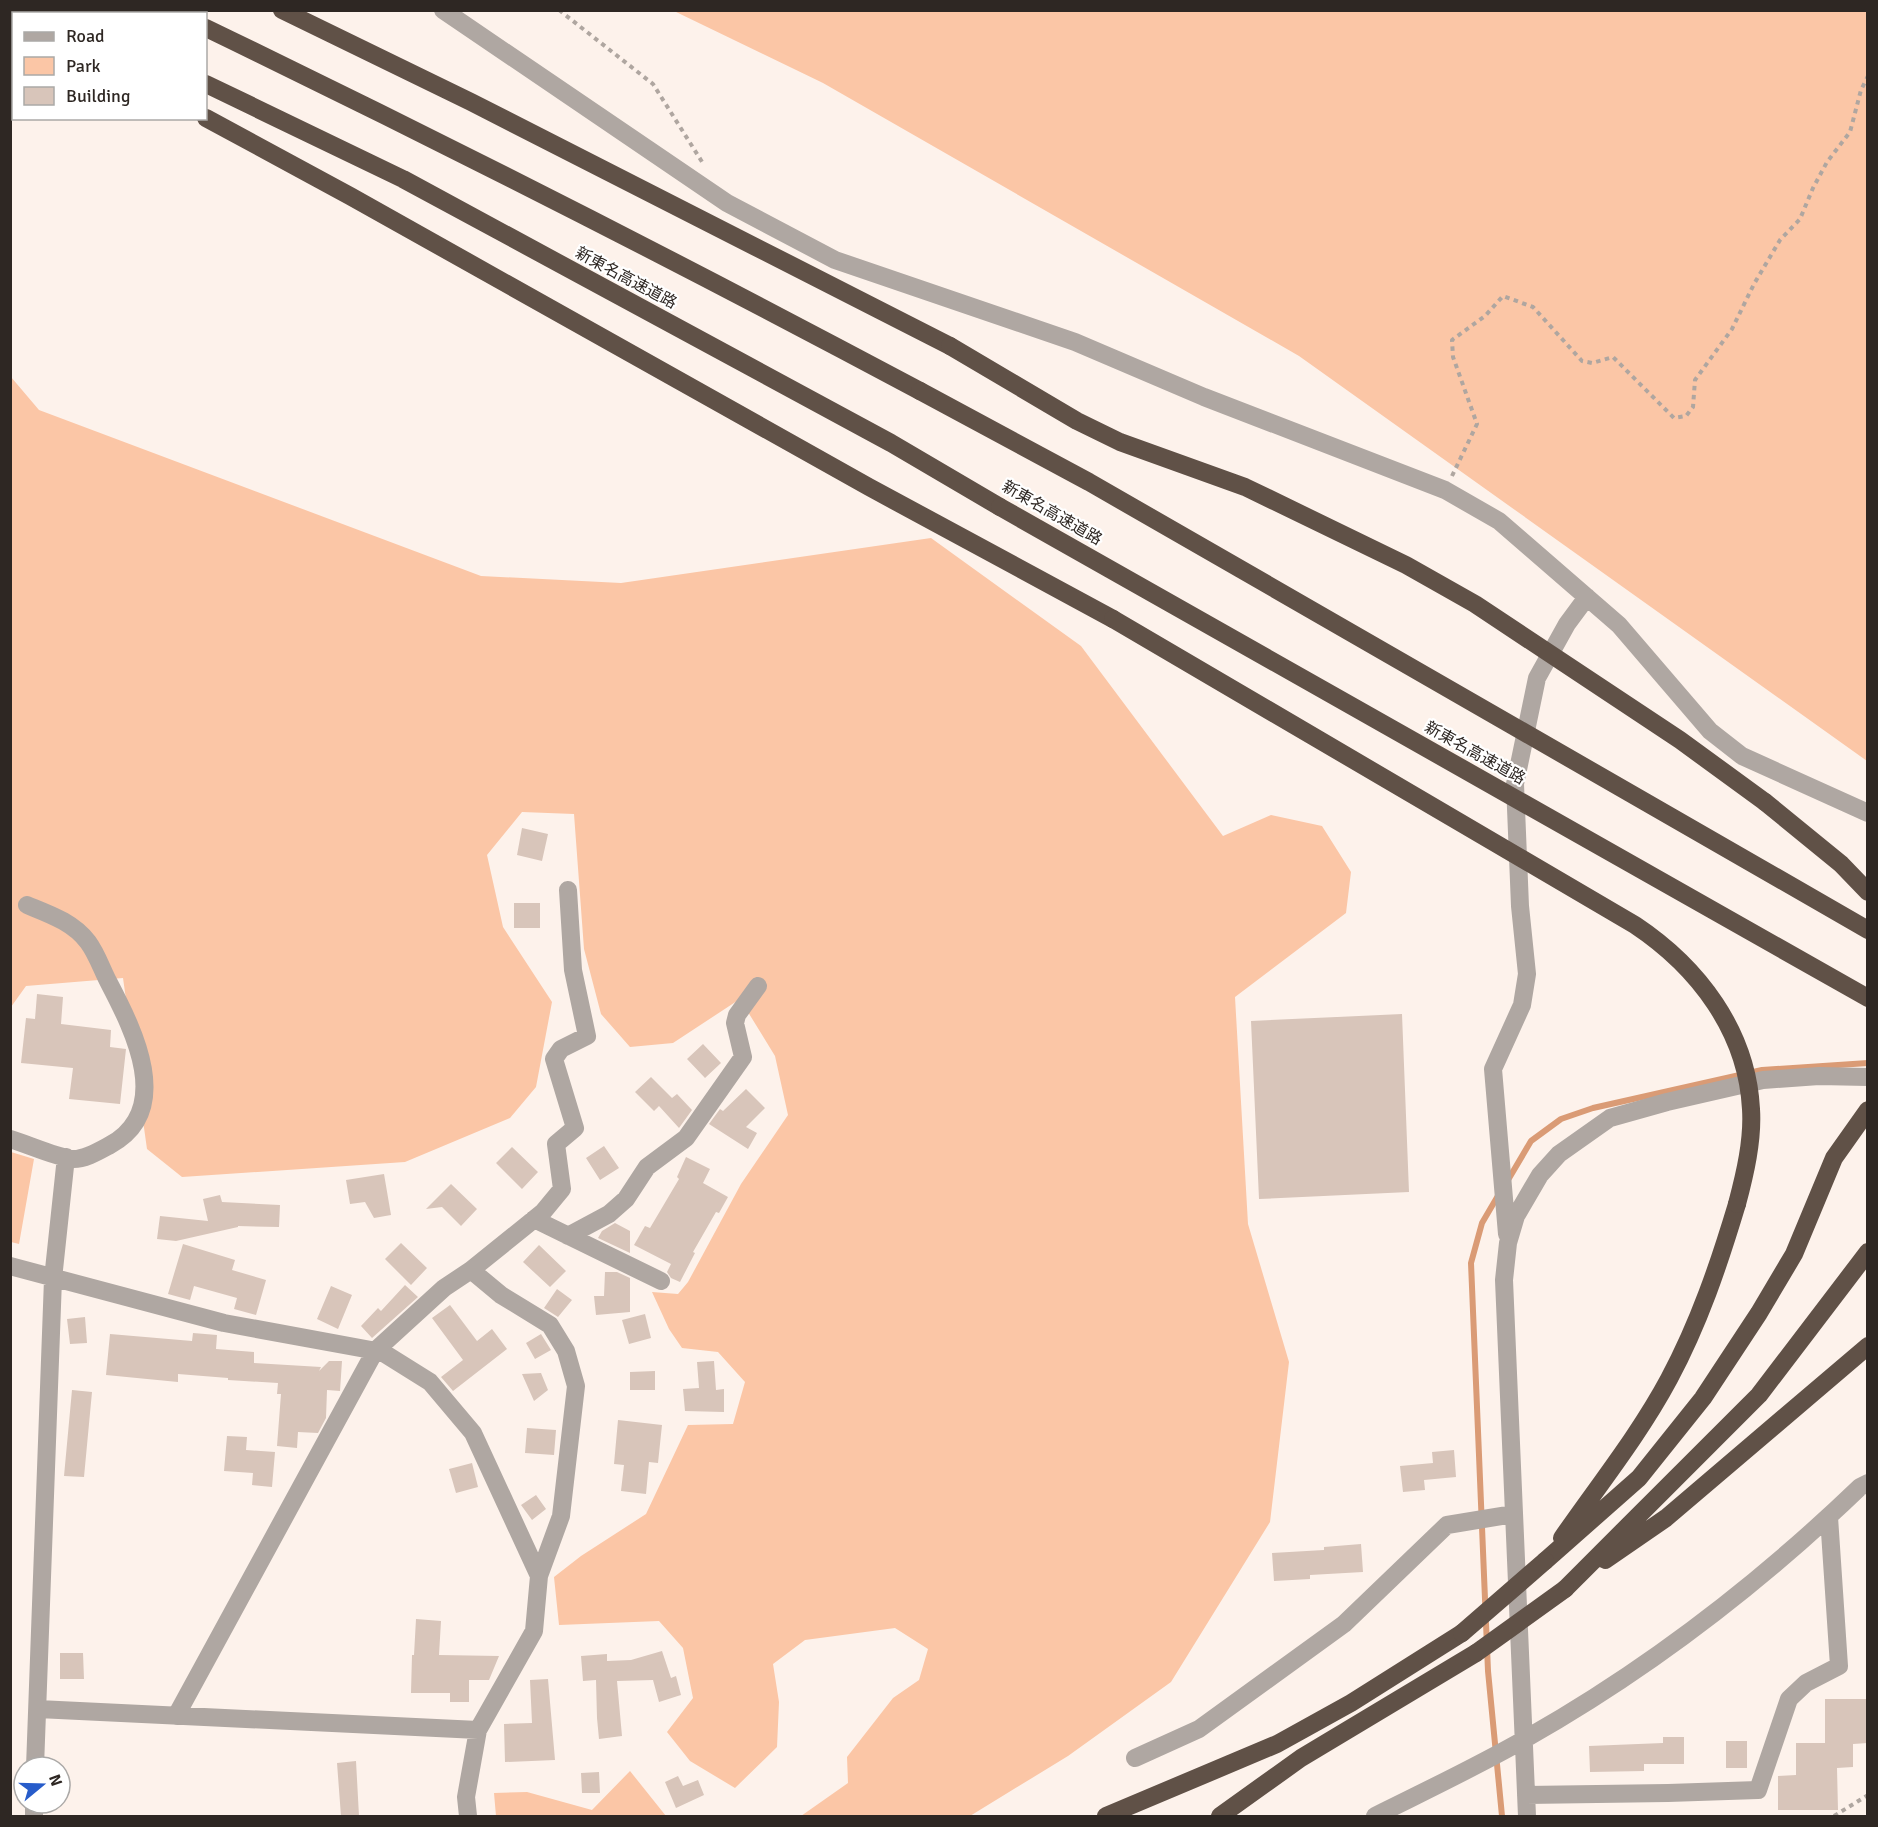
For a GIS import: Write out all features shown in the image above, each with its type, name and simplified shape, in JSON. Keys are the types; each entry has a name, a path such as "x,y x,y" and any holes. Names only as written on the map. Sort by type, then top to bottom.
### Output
{"highway":[{"path":"282,10 450,92 950,346 1077,421 1120,442 1245,487 1406,565 1475,604 1680,740 1766,802 1842,864 1868,892"},
{"path":"207,28 343,94 733,291 1089,482 1868,930"},
{"name":"新東名高速道路","path":"207,84 403,179 880,437 1868,998"},
{"path":"207,119 350,196 868,487 1113,619 1635,925 1673,954 1713,1000 1726,1020 1742,1058 1751,1110 1749,1146 1737,1204 1711,1284 1669,1379 1648,1415 1545,1561"},
{"path":"1106,1816 1277,1743 1351,1703 1462,1633 1639,1478 1727,1361 1794,1254 1834,1158 1868,1110"},
{"path":"1565,1589 1758,1395 1868,1252"},
{"path":"1220,1816 1301,1758 1476,1653 1666,1518 1868,1346"}],"street":[{"path":"443,10 727,203 835,260 1075,342 1204,397 1445,490 1499,521 1619,625 1710,731 1726,744 1742,756 1868,813"},
{"path":"1508,1243 1493,1069 1522,1005 1527,974 1520,906 1515,784 1537,678 1567,624 1587,597"},
{"path":"176,1716 375,1351 444,1288 471,1270 543,1212 562,1189 556,1144 575,1128 554,1059 561,1049 587,1036 573,970 568,890"},
{"path":"10,1139 72,1159 93,1154 119,1140 136,1123 145,1098 142,1062 125,1012 88,942 62,918 27,905"},
{"path":"567,1236 609,1214 626,1199 647,1167 686,1138 743,1058 735,1023 737,1016 758,986"},
{"path":"1527,1816 1504,1280 1508,1243 1516,1216 1540,1175 1559,1154 1610,1118 1763,1080 1819,1076 1868,1077"},
{"path":"36,1755 53,1279 66,1157"},
{"path":"534,1219 661,1281"},
{"path":"10,1266 224,1323 382,1352 430,1382 473,1433 539,1576"},
{"path":"468,1816 466,1797 478,1730 534,1631 539,1576 561,1516 576,1386 567,1351 550,1325 501,1295 471,1270"},
{"path":"1375,1816 1524,1740 1598,1695 1745,1590 1860,1487 1868,1483"},
{"path":"1135,1758 1199,1729 1335,1631 1447,1525 1514,1514"},
{"path":"1526,1795 1758,1790 1789,1699 1806,1683 1839,1666 1829,1516"},
{"path":"38,1709 478,1730"}],"path":[{"path":"559,10 653,84 704,166"},
{"path":"1445,490 1477,424 1453,357 1452,340 1485,316 1503,296 1533,307 1582,361 1592,363 1613,357 1674,418 1686,416 1693,407 1695,380 1732,329 1754,284 1780,240 1800,219 1827,162 1850,132 1861,90 1868,76"},
{"path":"1834,1816 1868,1795"}],"green space":[{"path":"674,11 1867,11 1867,761 1299,356 823,83"},
{"path":"11,377 39,410 481,576 621,583 931,538 1081,646 1223,836 1271,815 1322,826 1351,872 1346,913 1235,997 1248,1224 1289,1362 1270,1522 1171,1682 1068,1756 970,1816 801,1816 848,1783 847,1757 893,1698 919,1680 928,1649 895,1628 805,1640 773,1664 779,1702 777,1747 735,1788 690,1761 667,1732 693,1698 683,1648 659,1621 559,1625 554,1577 581,1556 646,1514 688,1425 733,1424 745,1382 718,1352 682,1348 669,1329 652,1292 678,1294 688,1282 741,1184 788,1115 775,1056 740,999 673,1043 630,1047 601,1014 584,949 574,814 522,812 487,855 503,927 552,1002 536,1087 510,1118 405,1162 182,1177 147,1149 123,978 26,986 11,1007"},
{"path":"11,1152 34,1159 19,1244 11,1242"},
{"path":"630,1771 666,1816 496,1816 494,1793 527,1792 592,1810"}],"building":[{"path":"522,828 548,834 542,861 517,855"},
{"path":"514,903 540,903 540,928 514,928"},
{"path":"37,994 63,997 61,1024 111,1030 110,1047 126,1049 120,1104 69,1099 73,1068 21,1063 26,1018 35,1019"},
{"path":"1402,1014 1409,1192 1259,1199 1251,1021"},
{"path":"703,1044 721,1063 705,1078 687,1059"},
{"path":"651,1077 672,1098 677,1094 692,1110 679,1128 659,1106 654,1111 635,1092"},
{"path":"746,1089 765,1108 746,1127 757,1133 748,1149 709,1124 720,1109 723,1111"},
{"path":"604,1146 619,1168 600,1180 586,1158"},
{"path":"512,1147 538,1172 522,1189 496,1163"},
{"path":"686,1157 710,1169 703,1183 728,1197 719,1213 716,1212 693,1252 695,1253 680,1282 671,1278 667,1272 671,1264 634,1245 645,1226 650,1228 679,1179 677,1177"},
{"path":"384,1174 391,1215 374,1218 365,1202 350,1204 346,1180"},
{"path":"451,1184 477,1209 461,1226 442,1207 426,1209"},
{"path":"220,1195 222,1202 280,1205 279,1227 238,1226 176,1241 157,1239 160,1216 208,1221 203,1199"},
{"path":"615,1223 630,1231 630,1253 598,1238 602,1231"},
{"path":"401,1243 427,1268 411,1285 385,1259"},
{"path":"183,1244 235,1260 232,1270 266,1280 256,1315 234,1309 237,1298 194,1286 190,1300 168,1294"},
{"path":"539,1245 566,1271 550,1287 523,1262"},
{"path":"605,1272 617,1272 630,1278 630,1312 596,1315 594,1296 604,1296"},
{"path":"405,1285 418,1297 372,1338 361,1326 378,1308 381,1311"},
{"path":"331,1286 352,1295 338,1329 317,1319"},
{"path":"557,1289 572,1300 558,1317 544,1308"},
{"path":"450,1305 477,1341 492,1329 507,1349 453,1391 441,1377 463,1360 432,1318"},
{"path":"645,1314 651,1338 629,1344 622,1320"},
{"path":"85,1317 87,1343 70,1344 67,1319"},
{"path":"193,1333 217,1335 216,1349 254,1352 254,1363 321,1367 319,1371 329,1361 342,1361 340,1391 327,1390 326,1418 318,1433 298,1432 297,1448 277,1446 281,1394 277,1394 278,1383 178,1374 178,1382 106,1375 110,1334 192,1341"},
{"path":"541,1334 551,1350 535,1359 526,1343"},
{"path":"714,1361 716,1390 724,1389 724,1412 685,1411 683,1389 699,1388 697,1362"},
{"path":"655,1371 655,1390 630,1390 630,1372"},
{"path":"541,1373 548,1390 534,1401 522,1374"},
{"path":"72,1390 92,1392 84,1477 64,1476"},
{"path":"618,1420 662,1425 658,1463 649,1462 646,1494 621,1491 624,1465 614,1464"},
{"path":"527,1428 556,1430 554,1455 525,1453"},
{"path":"227,1436 247,1437 246,1450 275,1452 272,1487 252,1485 253,1473 224,1471"},
{"path":"1454,1450 1456,1477 1424,1480 1425,1490 1403,1492 1400,1466 1433,1463 1432,1452"},
{"path":"472,1463 478,1487 456,1493 449,1469"},
{"path":"536,1495 546,1509 532,1520 521,1505"},
{"path":"1361,1544 1363,1572 1310,1575 1310,1579 1274,1581 1272,1553 1324,1550 1324,1547"},
{"path":"416,1619 441,1621 439,1655 499,1656 489,1680 469,1680 469,1702 450,1702 450,1693 411,1693"},
{"path":"662,1651 671,1678 676,1676 681,1695 659,1702 653,1680 617,1681 622,1736 599,1739 596,1680 583,1681 581,1656 607,1654 607,1661 631,1660"},
{"path":"60,1653 83,1653 84,1679 60,1679"},
{"path":"548,1679 555,1760 505,1762 504,1724 532,1723 530,1680"},
{"path":"1825,1699 1868,1699 1868,1743 1853,1744 1853,1767 1837,1768 1838,1810 1778,1810 1778,1776 1796,1775 1796,1743 1825,1743"},
{"path":"1663,1737 1684,1737 1684,1764 1644,1764 1644,1771 1590,1772 1589,1746 1663,1743"},
{"path":"1726,1741 1747,1741 1747,1768 1726,1768"},
{"path":"356,1761 359,1816 341,1816 337,1763"},
{"path":"599,1772 600,1793 582,1793 581,1773"},
{"path":"678,1776 683,1786 698,1780 704,1795 676,1808 665,1782"}],"waterway":[{"path":"1508,1180 1531,1141 1561,1119 1593,1108 1762,1070 1868,1063"},
{"path":"1499,1194 1482,1223 1471,1263 1488,1671 1502,1816"}]}
